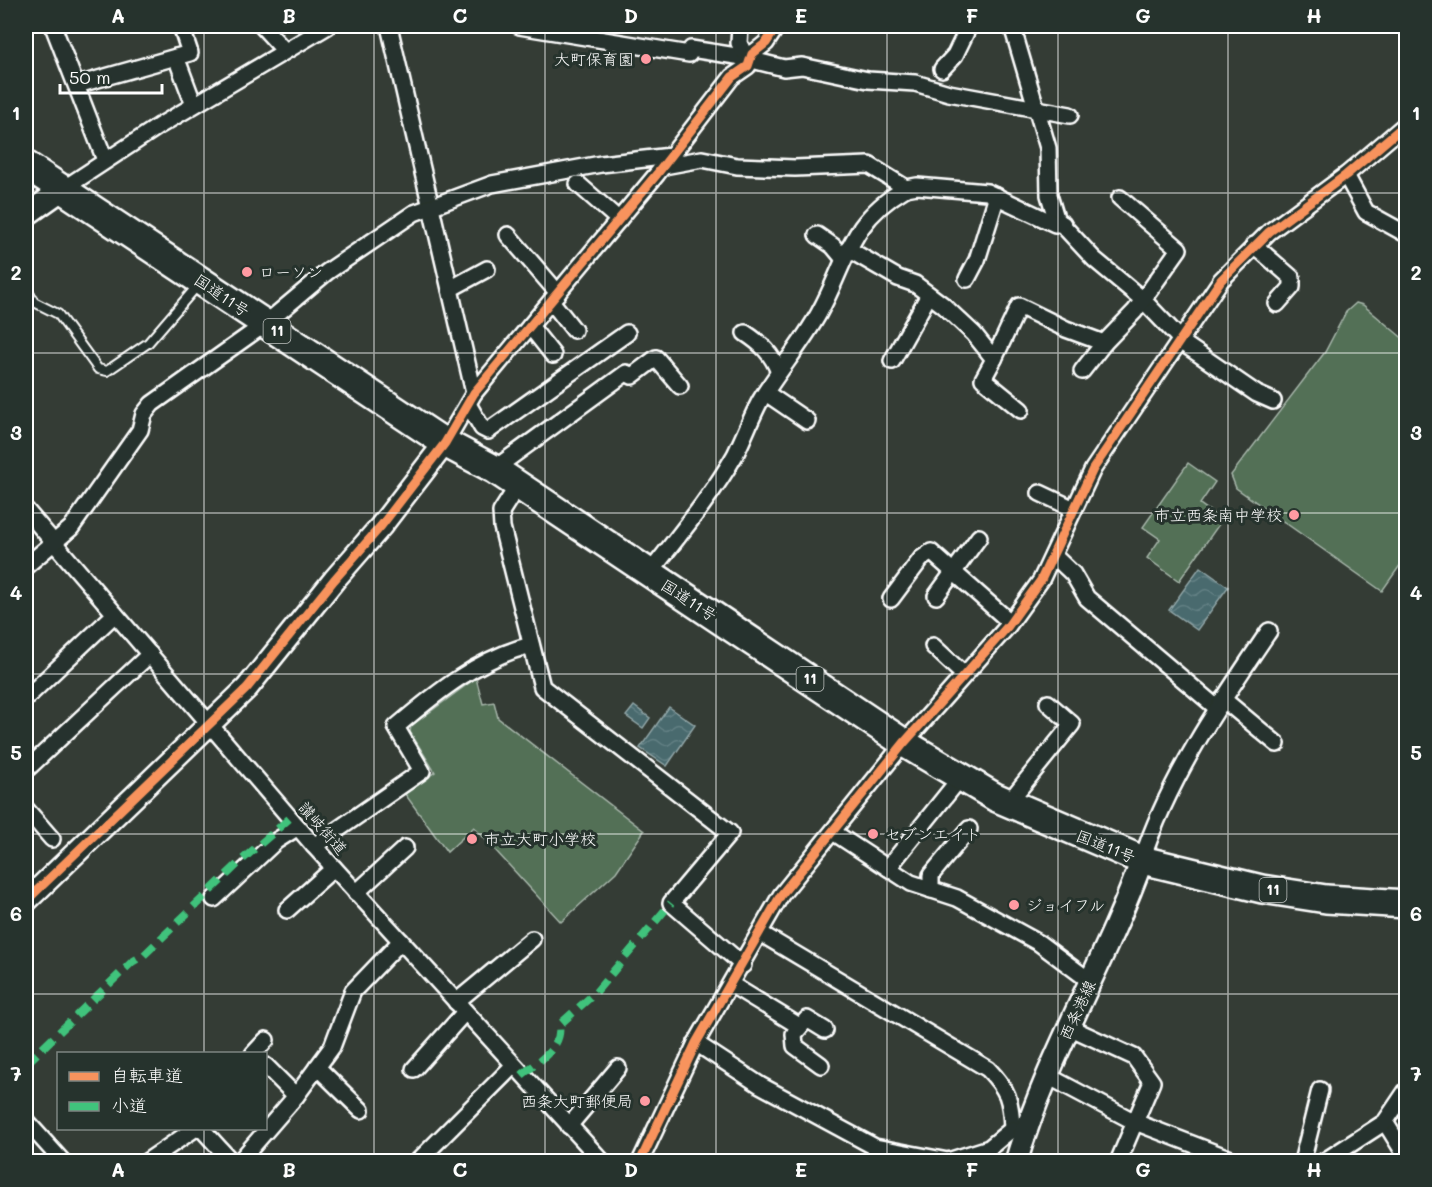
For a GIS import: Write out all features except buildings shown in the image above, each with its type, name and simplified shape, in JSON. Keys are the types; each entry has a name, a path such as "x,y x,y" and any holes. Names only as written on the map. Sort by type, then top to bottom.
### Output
{"highway":[{"name":"国道11号","path":"26,165 446,443 494,469 904,743 1008,803 1142,860 1262,889 1326,899 1407,904"}],"street":[{"path":"53,26 105,160"},
{"path":"76,85 190,53 181,26"},
{"path":"262,26 285,51"},
{"path":"26,215 105,160 328,26"},
{"path":"389,26 450,289 471,398 482,428 488,431 547,398 601,360 627,333"},
{"path":"519,26 689,54 691,49 751,57 784,68 802,66 868,80 915,83 1070,115"},
{"path":"740,26 739,43 743,51 751,57"},
{"path":"26,901 247,688 381,526 446,443 471,398 667,161 732,77 748,66 751,57 766,43 777,26"},
{"path":"942,69 955,55 969,26"},
{"path":"1012,26 1050,157 1050,203 1063,224 1094,259 1142,299 1179,339 1257,394 1273,400"},
{"path":"176,57 194,105"},
{"path":"640,1161 696,1043 732,985 782,895 904,743 1010,622 1041,580 1093,469 1221,280 1254,245 1346,175 1407,124"},
{"path":"26,566 71,528 140,430 144,414 152,404 265,324 351,255 414,213 492,184 601,164 702,159 737,166 795,168 869,165 906,188"},
{"path":"1346,175 1366,212 1407,234"},
{"path":"578,184 619,220"},
{"path":"649,573 716,485 766,393 819,312 845,254 861,226 874,212 906,188 916,186 987,192 1055,224 1063,224"},
{"path":"967,279 977,260 997,196"},
{"path":"1082,371 1104,343 1129,318 1179,249 1120,198"},
{"path":"508,235 554,297 574,330"},
{"path":"817,235 845,254 915,284 974,334 994,359"},
{"path":"1254,245 1292,278 1293,287 1277,304"},
{"path":"450,289 487,270"},
{"path":"892,361 929,295"},
{"path":"1021,410 983,379 1019,306 1066,329 1104,343"},
{"path":"530,326 552,355"},
{"path":"746,333 762,344 773,357 779,372"},
{"path":"494,469 626,373 632,376 656,358 680,386"},
{"path":"766,393 807,421"},
{"path":"518,485 501,512 502,526 542,687 730,833 671,903 743,964"},
{"path":"1040,493 1074,509"},
{"name":"讃岐街道","path":"26,510 314,846 513,1066 603,1161"},
{"path":"936,596 979,537"},
{"path":"891,599 921,559 931,552 1010,622"},
{"path":"1053,555 1073,574 1087,598 1220,704 1277,744"},
{"path":"26,698 115,614"},
{"path":"1142,860 1152,829 1220,704 1269,631"},
{"path":"314,846 422,771 396,727 442,687 506,651 531,645"},
{"path":"933,646 964,675"},
{"path":"26,770 150,654"},
{"path":"1008,803 1072,724 1048,703"},
{"path":"888,868 961,777"},
{"path":"26,809 52,838"},
{"path":"214,899 276,841 298,827"},
{"path":"931,890 931,875 969,829"},
{"path":"833,832 911,883 957,898 1039,943 1090,981"},
{"path":"356,893 405,848"},
{"name":"西条港線","path":"1016,1161 1018,1130 1069,1027 1142,860"},
{"path":"287,910 334,868"},
{"path":"696,1043 760,1085 875,1147 948,1161 989,1148 1018,1130 1005,1087 988,1069 760,933"},
{"path":"414,1069 460,1007 532,939"},
{"path":"267,1129 296,1096 332,1047 353,991 400,941"},
{"path":"732,985 798,1026"},
{"path":"821,1065 795,1046 794,1034 798,1026 807,1019 825,1030"},
{"path":"1069,1027 1134,1057 1152,1082 1118,1161"},
{"path":"254,1052 266,1040"},
{"path":"417,1161 513,1066"},
{"path":"267,1067 296,1096"},
{"path":"317,1067 361,1110"},
{"path":"569,1126 618,1068"},
{"path":"1046,1075 1135,1122 1239,1161"},
{"path":"1302,1161 1320,1090"},
{"path":"1323,1161 1385,1122 1407,1091"},
{"path":"26,1121 63,1161"},
{"path":"1385,1122 1407,1156"},
{"path":"146,1161 193,1130"},
{"path":"203,1130 232,1161"},
{"path":"239,1161 266,1130"}],"lane":[{"path":"26,288 34,302 58,314 98,369 107,371 148,343 201,281"}],"green space":[{"path":"1356,303 1363,305 1406,341 1406,557 1382,591 1236,488 1231,475 1325,352 1346,312"},
{"path":"1188,463 1215,482 1200,504 1222,520 1179,581 1147,558 1160,539 1143,527"},
{"path":"476,678 483,704 494,702 498,718 644,831 616,872 561,922 474,827 447,852 405,794 435,772 410,732 411,726"}],"water":[{"path":"1200,567 1228,587 1197,630 1169,610"},
{"path":"634,706 650,718 643,728 626,716"},
{"path":"669,707 695,725 667,766 640,748"}],"marked path":[{"path":"26,764 29,767"},
{"path":"26,1064 132,962 144,955 243,859 290,818"},
{"path":"522,1075 548,1053 557,1041 559,1025 595,993 671,903"}],"cycle path":[{"path":"26,901 247,688 381,526 445,443 474,393 657,174 732,77 748,66 752,54 766,43 777,26"},
{"path":"640,1162 696,1043 781,895 904,743 1008,626 1041,580 1093,469 1221,280 1269,232 1346,175 1406,124"}],"place":[{"name":"大町保育園","path":"646,59"},
{"name":"ローソン","path":"247,272"},
{"name":"市立西条南中学校","path":"1294,515"},
{"name":"セブンエイト","path":"873,834"},
{"name":"市立大町小学校","path":"472,839"},
{"name":"ジョイフル","path":"1014,905"},
{"name":"西条大町郵便局","path":"645,1101"}]}
